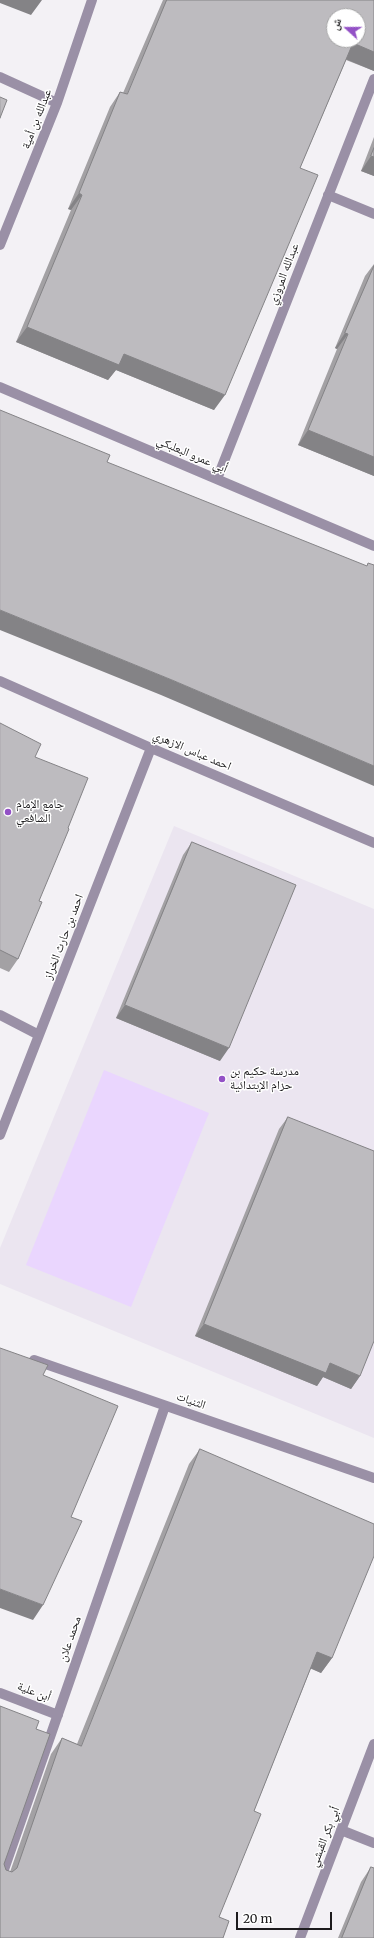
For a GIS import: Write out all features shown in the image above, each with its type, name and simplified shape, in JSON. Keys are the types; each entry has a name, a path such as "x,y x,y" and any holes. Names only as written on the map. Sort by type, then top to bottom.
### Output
{"street":[{"name":"عبدالله بن أمية","path":"0,245 57,103 92,0"},
{"path":"0,77 57,103"},
{"name":"عبدالله المروزي","path":"217,479 374,79"},
{"path":"328,196 374,214"},
{"name":"أبي عمرو البعلبكي","path":"0,387 374,546"},
{"name":"احمد عباس الازهري","path":"0,681 151,748 374,843"},
{"name":"احمد بن حارث الخراز","path":"0,1135 151,748"},
{"path":"0,1015 39,1035"},
{"name":"الثنيات","path":"22,1356 374,1478"},
{"name":"محمد علان","path":"0,1881 165,1406"},
{"name":"أبن علية","path":"0,1693 58,1715"},
{"name":"أبي بكر القبشي","path":"300,1938 374,1744"},
{"path":"341,1830 374,1843"}],"shaded area":[{"name":"مدرسة حكيم بن حزام الإبتدائية","path":"174,826 374,909 374,1438 0,1284 0,1248"},
{"path":"104,1070 209,1113 131,1307 26,1265"}],"building":[{"path":"167,0 374,0 374,52 365,48 366,48 366,8 326,8 326,48 351,48 300,168 318,175 225,395 124,354 119,365 27,327 82,195 79,193 120,92 127,94"},
{"path":"0,97 7,100 0,118"},
{"path":"374,148 374,157 371,156"},
{"path":"374,266 374,457 308,430 348,334 345,333"},
{"path":"0,410 110,455 107,462 367,566 368,563 374,565 374,766 172,680 0,610"},
{"path":"0,723 41,744 35,757 88,778 68,828 69,829 39,901 42,902 18,959 0,950"},
{"path":"192,842 296,885 229,1048 125,1005"},
{"path":"288,1117 374,1151 374,1341 360,1376 330,1363 326,1373 204,1324"},
{"path":"0,1348 48,1365 43,1375 118,1406 71,1517 82,1521 43,1605 0,1589"},
{"path":"200,1449 374,1524 374,1556 332,1658 317,1652 254,1811 261,1814 219,1917 229,1921 223,1938 0,1938 0,1706 39,1721 36,1729 50,1734 4,1864 6,1870 12,1872 17,1868 62,1738 81,1746"},
{"path":"371,1867 374,1868 374,1938 342,1938"}],"place":[{"name":"جامع الإمام الشافعي","path":"8,812"},
{"name":"مدرسة حكيم بن حزام الإبتدائية","path":"222,1079"}]}
